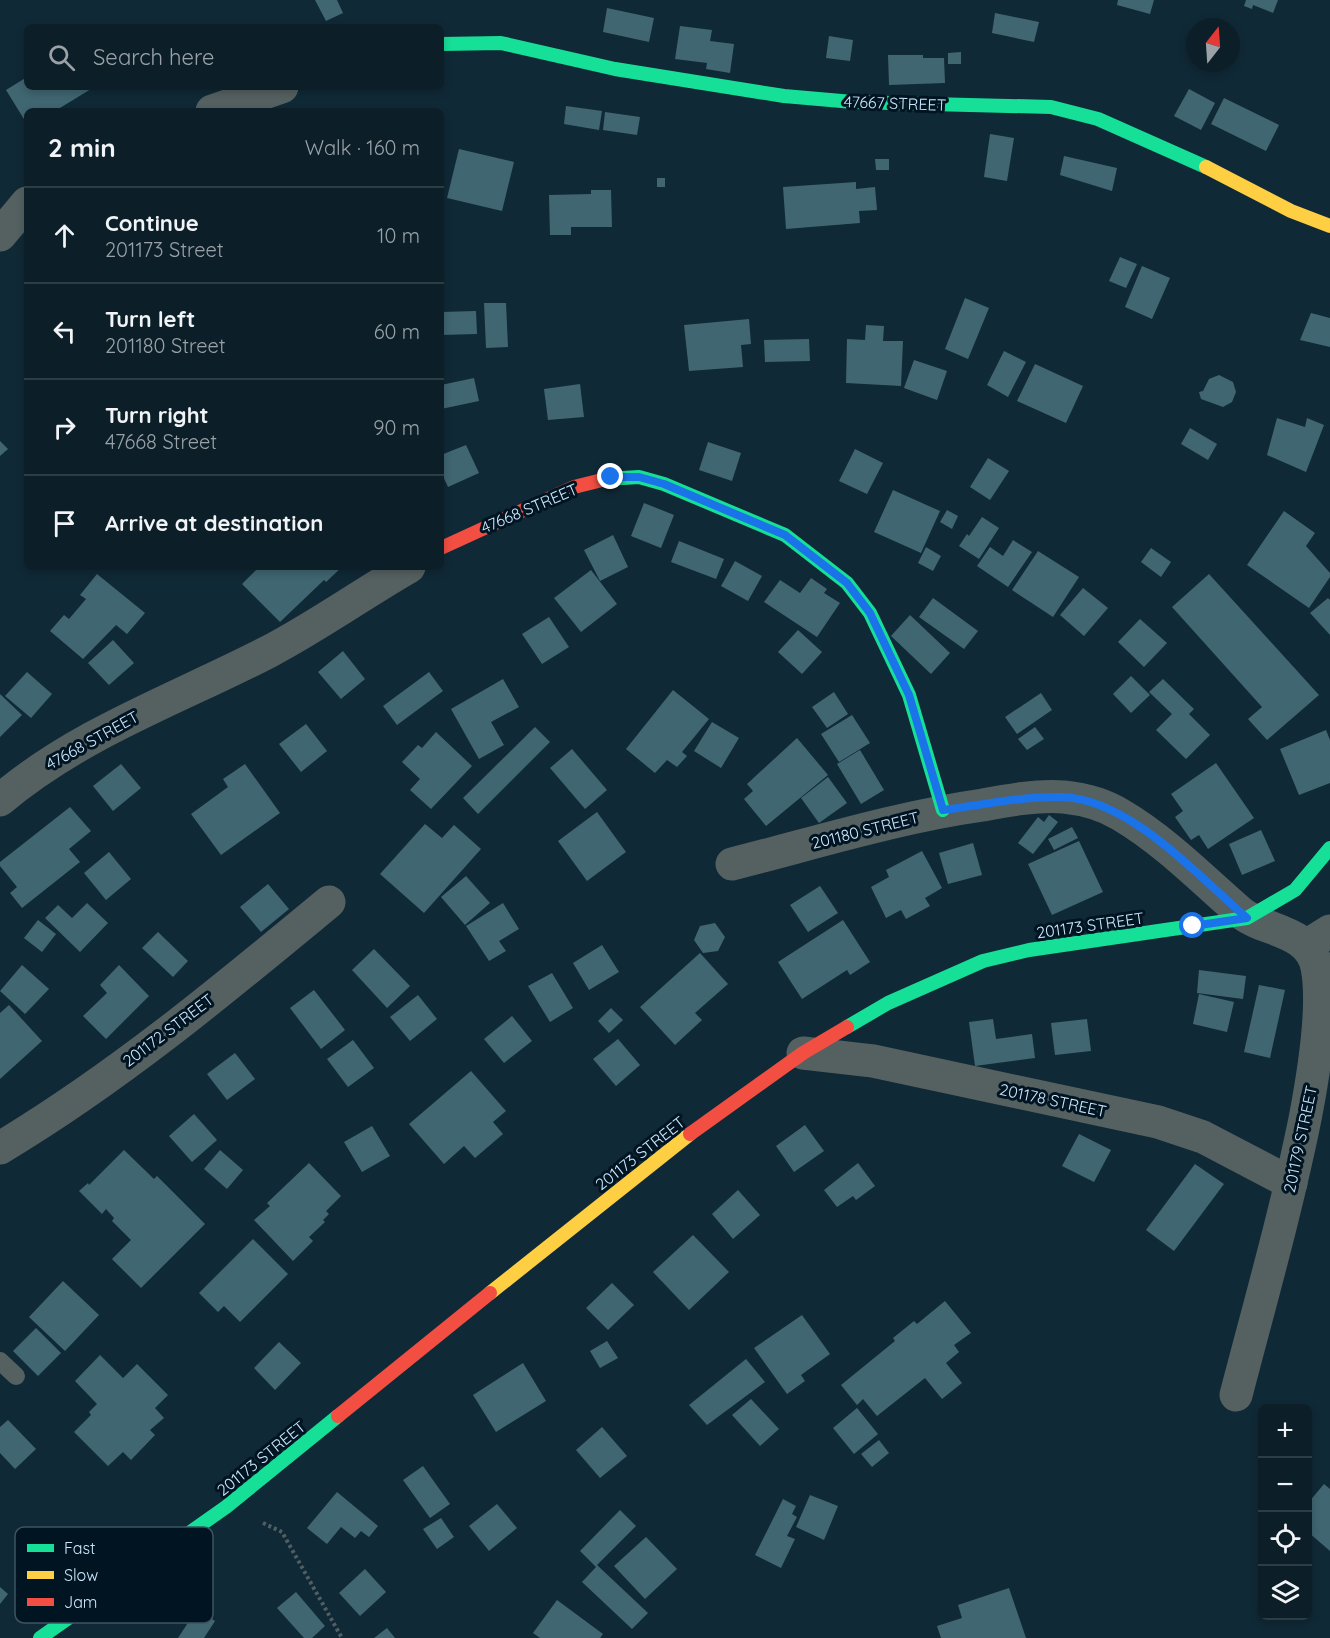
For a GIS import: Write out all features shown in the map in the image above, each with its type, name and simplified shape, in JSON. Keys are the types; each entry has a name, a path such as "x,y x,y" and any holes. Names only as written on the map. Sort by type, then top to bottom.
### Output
{"street":[{"name":"47667 STREET","path":"444,44 501,43 615,69 784,96 853,102 1051,107 1098,119 1186,158 1291,211 1330,226"},
{"path":"221,108 273,90"},
{"path":"0,235 24,207"},
{"name":"47668 STREET","path":"444,546 460,537 574,488 611,477 639,477 664,484 785,535 847,583 870,613 909,695 943,810"},
{"name":"47668 STREET","path":"0,800 52,760 96,735 269,651 404,570"},
{"name":"201180 STREET","path":"732,864 943,810 1024,798 1064,797 1093,803 1120,815 1161,843 1247,918"},
{"name":"201173 STREET","path":"197,1527 226,1507 666,1151 803,1053 888,1003 983,961 1029,950 1247,918 1278,904 1302,884 1330,848"},
{"name":"201172 STREET","path":"0,1148 75,1101 239,977 329,902"},
{"name":"201179 STREET","path":"1236,1395 1291,1183 1312,1080 1317,1030 1318,939 1284,931 1247,918"},
{"name":"201178 STREET","path":"803,1053 873,1061 1158,1122 1203,1137 1291,1183"},
{"name":"201173 STREET","path":"40,1638 58,1623"}],"lane":[{"path":"0,1361 16,1376"}],"path":[{"path":"226,1507 282,1532 342,1638"}],"building":[{"path":"315,0 337,0 343,13 326,21"},
{"path":"1118,0 1154,0 1150,14 1117,5"},
{"path":"1246,0 1278,0 1273,13 1253,5 1252,9 1244,6"},
{"path":"607,8 654,18 649,42 603,32"},
{"path":"995,13 1039,22 1034,42 992,33"},
{"path":"680,26 712,30 710,41 734,44 730,73 706,69 707,63 675,59"},
{"path":"829,36 853,40 850,61 826,58"},
{"path":"961,52 961,64 948,64 948,53"},
{"path":"888,55 923,55 923,58 944,58 945,83 889,85"},
{"path":"24,79 24,90 89,90 60,108 24,108 24,119 6,90"},
{"path":"1189,89 1215,103 1201,130 1174,116"},
{"path":"1224,98 1279,125 1266,151 1211,124"},
{"path":"566,106 602,111 599,130 564,124"},
{"path":"605,112 640,117 637,135 603,130"},
{"path":"990,134 1014,138 1007,181 984,177"},
{"path":"459,149 514,162 502,211 447,198"},
{"path":"1064,156 1117,168 1112,191 1060,175"},
{"path":"875,159 889,159 889,170 876,170"},
{"path":"657,178 665,178 665,187 657,187"},
{"path":"856,182 856,189 875,187 877,210 859,211 860,223 786,229 783,187"},
{"path":"591,190 611,190 612,227 571,227 571,235 550,235 549,195 591,194"},
{"path":"1120,257 1137,264 1126,288 1109,281"},
{"path":"1142,266 1170,278 1152,319 1125,307"},
{"path":"965,298 989,308 968,359 945,349"},
{"path":"484,303 506,303 508,347 486,348"},
{"path":"476,311 477,334 444,335 444,312"},
{"path":"1311,313 1330,318 1330,347 1300,340"},
{"path":"749,319 751,344 741,345 743,367 689,371 684,325"},
{"path":"866,325 884,326 883,341 903,341 901,386 846,383 847,339 865,340"},
{"path":"809,339 810,361 765,362 764,340"},
{"path":"1004,351 1026,362 1008,397 987,385"},
{"path":"914,360 947,371 937,400 904,388"},
{"path":"1035,364 1083,386 1066,423 1017,401"},
{"path":"1219,375 1233,382 1236,392 1232,402 1223,407 1201,399 1199,392 1203,391 1209,379"},
{"path":"474,378 479,401 444,408 444,384"},
{"path":"580,384 584,417 548,420 544,389"},
{"path":"1277,418 1305,427 1307,418 1324,425 1306,472 1267,455"},
{"path":"1190,428 1217,444 1208,460 1181,444"},
{"path":"0,441 8,449 0,456"},
{"path":"708,442 741,453 732,481 699,470"},
{"path":"466,445 479,473 448,487 444,478 444,454"},
{"path":"855,449 883,463 867,494 839,481"},
{"path":"988,458 1009,471 990,500 970,487"},
{"path":"893,490 940,511 921,553 874,532"},
{"path":"644,503 674,515 661,548 631,536"},
{"path":"947,510 958,516 952,529 940,522"},
{"path":"1284,511 1315,533 1306,546 1330,573 1330,577 1309,608 1247,565"},
{"path":"982,517 999,528 979,559 959,546"},
{"path":"613,535 628,567 600,581 584,550"},
{"path":"1013,540 1032,552 1008,587 977,566 990,547 1003,556"},
{"path":"679,541 724,559 716,579 671,562"},
{"path":"926,547 941,556 933,571 918,563"},
{"path":"1151,548 1171,562 1161,577 1141,562"},
{"path":"1038,551 1079,577 1053,617 1012,590"},
{"path":"735,561 762,576 748,601 721,586"},
{"path":"256,570 339,570 326,582 324,580 280,622 242,584"},
{"path":"591,570 617,604 581,632 554,598"},
{"path":"97,574 145,613 127,634 116,625 83,659 50,631 64,615 69,619 86,599 80,595"},
{"path":"1209,574 1319,695 1267,740 1248,719 1262,707 1172,607"},
{"path":"811,578 827,589 824,593 840,603 817,637 764,602 780,580 800,593"},
{"path":"1083,588 1108,608 1084,636 1060,615"},
{"path":"933,598 978,631 964,649 919,617"},
{"path":"1328,598 1330,600 1330,635 1310,613"},
{"path":"910,615 950,653 931,674 891,636"},
{"path":"549,617 569,647 542,664 522,634"},
{"path":"1140,619 1167,643 1144,667 1118,642"},
{"path":"798,630 822,652 802,674 778,652"},
{"path":"113,640 134,663 109,685 88,663"},
{"path":"343,651 365,679 341,699 318,672"},
{"path":"27,672 52,694 31,718 5,696"},
{"path":"429,672 443,691 397,725 383,706"},
{"path":"1131,676 1150,695 1131,713 1113,694"},
{"path":"503,679 519,707 491,722 504,745 479,759 451,709"},
{"path":"1163,679 1194,709 1189,714 1210,735 1186,759 1156,730 1172,714 1149,692"},
{"path":"673,690 709,719 682,752 687,756 677,767 667,760 655,773 626,749"},
{"path":"834,692 848,714 827,728 812,707"},
{"path":"1041,693 1052,710 1017,734 1005,717"},
{"path":"0,694 22,715 0,737"},
{"path":"852,715 870,743 839,762 821,734"},
{"path":"712,722 739,738 721,768 694,751"},
{"path":"306,724 327,751 301,772 279,744"},
{"path":"535,727 550,742 478,814 463,798"},
{"path":"1035,727 1044,739 1027,750 1018,739"},
{"path":"1326,730 1330,740 1330,783 1299,795 1280,749"},
{"path":"436,732 472,766 431,809 410,790 420,779 402,762 418,745 422,748"},
{"path":"797,738 828,775 766,826 744,799 753,791 747,784"},
{"path":"572,749 607,790 585,809 550,768"},
{"path":"860,750 884,790 861,804 837,764"},
{"path":"1216,763 1254,818 1208,849 1199,835 1191,840 1175,817 1183,811 1171,794"},
{"path":"121,764 141,788 113,811 93,786"},
{"path":"245,764 280,813 221,855 191,814 228,787 223,779"},
{"path":"828,777 847,803 819,823 801,798"},
{"path":"70,807 91,831 69,849 80,862 22,908 10,893 17,887 0,866 0,862"},
{"path":"597,812 626,852 587,881 558,841"},
{"path":"1049,815 1058,822 1033,854 1018,843 1038,817 1044,822"},
{"path":"425,824 442,838 454,825 481,849 424,913 380,874"},
{"path":"1072,827 1078,838 1054,850 1048,839"},
{"path":"1261,830 1275,861 1242,875 1229,844"},
{"path":"1079,841 1103,892 1052,915 1028,864"},
{"path":"973,843 982,875 948,884 939,853"},
{"path":"922,851 942,888 925,898 930,906 906,919 901,910 886,918 871,887 889,877 886,870"},
{"path":"109,852 131,879 106,900 84,873"},
{"path":"466,876 490,903 465,925 441,897"},
{"path":"268,884 289,909 261,932 240,907"},
{"path":"820,886 838,913 808,932 790,905"},
{"path":"87,903 108,923 80,952 45,918 58,905 72,918"},
{"path":"503,903 519,929 499,941 506,951 489,961 466,926"},
{"path":"38,920 56,934 42,952 24,938"},
{"path":"843,920 870,962 850,975 847,970 802,999 778,962"},
{"path":"715,923 725,937 718,951 703,953 694,940 700,926"},
{"path":"158,932 188,961 173,977 142,948"},
{"path":"602,945 619,972 589,990 573,963"},
{"path":"374,949 410,986 387,1008 352,970"},
{"path":"700,953 728,984 695,1013 702,1020 675,1045 640,1007"},
{"path":"22,965 49,989 25,1014 0,991"},
{"path":"119,965 149,996 106,1039 83,1016 107,993 100,985"},
{"path":"1199,970 1246,976 1243,999 1197,993"},
{"path":"552,973 573,1008 550,1022 528,986"},
{"path":"1259,985 1285,990 1270,1058 1244,1052"},
{"path":"314,990 345,1030 321,1049 290,1008"},
{"path":"1199,994 1234,1002 1227,1032 1193,1024"},
{"path":"418,995 437,1019 410,1041 390,1017"},
{"path":"9,1005 42,1041 0,1079 0,1013"},
{"path":"611,1008 623,1020 609,1033 598,1021"},
{"path":"512,1016 532,1041 504,1063 484,1039"},
{"path":"993,1019 996,1039 1032,1034 1035,1058 975,1066 969,1022"},
{"path":"1087,1019 1091,1051 1055,1055 1051,1023"},
{"path":"618,1039 640,1065 616,1086 593,1059"},
{"path":"353,1040 374,1068 348,1087 327,1059"},
{"path":"235,1053 255,1079 227,1100 207,1074"},
{"path":"471,1071 506,1111 493,1122 503,1134 475,1158 464,1146 444,1164 409,1124"},
{"path":"194,1114 217,1140 192,1162 169,1136"},
{"path":"805,1125 824,1151 794,1172 776,1146"},
{"path":"372,1126 390,1156 362,1172 344,1142"},
{"path":"1079,1134 1111,1150 1094,1182 1062,1166"},
{"path":"124,1150 154,1179 157,1176 205,1224 141,1288 112,1259 131,1240 112,1221 114,1218 106,1209 102,1214 79,1191 88,1183 89,1185"},
{"path":"220,1150 243,1170 227,1189 204,1169"},
{"path":"309,1163 341,1196 326,1211 329,1214 323,1220 325,1222 309,1237 313,1241 293,1261 254,1220 270,1206 267,1203"},
{"path":"858,1163 875,1186 856,1200 853,1196 837,1207 824,1190"},
{"path":"1195,1164 1224,1184 1174,1251 1146,1230"},
{"path":"738,1190 760,1215 733,1239 712,1214"},
{"path":"693,1235 729,1272 689,1310 653,1272"},
{"path":"253,1239 288,1274 240,1322 224,1306 218,1312 199,1293"},
{"path":"63,1281 99,1315 65,1351 29,1317"},
{"path":"612,1283 634,1305 608,1330 586,1308"},
{"path":"945,1301 971,1333 954,1345 959,1352 946,1363 962,1383 942,1399 925,1378 877,1416 863,1399 857,1405 841,1385 895,1341 893,1338 914,1321 917,1324"},
{"path":"802,1315 830,1354 801,1375 805,1381 787,1394 754,1348"},
{"path":"36,1328 61,1353 38,1376 13,1351"},
{"path":"607,1341 618,1358 600,1368 590,1351"},
{"path":"279,1342 301,1363 275,1390 254,1368"},
{"path":"100,1355 123,1378 137,1364 168,1395 155,1408 164,1418 150,1430 155,1435 131,1460 123,1452 108,1466 74,1432 91,1415 89,1412 97,1404 75,1381"},
{"path":"746,1359 765,1382 707,1425 689,1405"},
{"path":"523,1363 546,1401 496,1432 473,1395"},
{"path":"751,1399 779,1429 760,1446 732,1415"},
{"path":"857,1408 878,1434 854,1454 833,1428"},
{"path":"8,1420 36,1449 15,1469 0,1453 0,1427"},
{"path":"602,1427 627,1456 600,1478 576,1450"},
{"path":"879,1440 889,1453 872,1467 861,1454"},
{"path":"423,1466 450,1504 430,1518 403,1480"},
{"path":"1324,1484 1330,1489 1330,1551 1312,1535 1312,1498"},
{"path":"337,1492 378,1526 369,1537 361,1531 355,1538 341,1527 327,1544 307,1528"},
{"path":"810,1495 838,1506 824,1540 796,1527"},
{"path":"783,1499 796,1506 792,1514 797,1517 787,1536 795,1539 781,1568 755,1555"},
{"path":"497,1504 517,1528 489,1551 469,1526"},
{"path":"620,1510 636,1526 597,1565 648,1613 632,1629 582,1582 596,1567 580,1551"},
{"path":"441,1518 454,1537 437,1549 423,1529"},
{"path":"646,1537 677,1569 645,1599 614,1566"},
{"path":"365,1569 386,1592 360,1616 339,1593"},
{"path":"0,1587 8,1594 0,1604"},
{"path":"1009,1588 1026,1638 941,1638 937,1626 962,1618 958,1605"},
{"path":"296,1592 325,1626 312,1638 304,1638 277,1608"},
{"path":"557,1600 603,1634 600,1638 540,1638 533,1633"},
{"path":"213,1620 215,1621 204,1638 178,1638 188,1623 213,1623"},
{"path":"387,1628 395,1638 374,1638"}],"traffic: fast":[{"path":"444,44 501,43 615,69 784,96 853,102 1051,107 1098,119 1206,167"},
{"path":"606,479 639,477 664,484 785,535 847,583 870,613 909,695 943,810"},
{"path":"847,1027 888,1003 983,961 1029,950 1247,918 1295,890 1330,848"},
{"path":"198,1527 226,1507 338,1416"},
{"path":"40,1638 61,1623"}],"traffic: slow":[{"path":"1206,167 1291,211 1330,226"},
{"path":"490,1293 690,1134"}],"traffic: jam":[{"path":"444,547 574,487 606,479"},
{"path":"690,1134 803,1053 847,1027"},
{"path":"338,1416 490,1293"}],"route":[{"path":"611,477 639,477 664,484 785,535 847,583 870,613 909,695 943,810 1024,798 1064,797 1093,803 1120,815 1161,843 1247,918 1193,926"}]}
